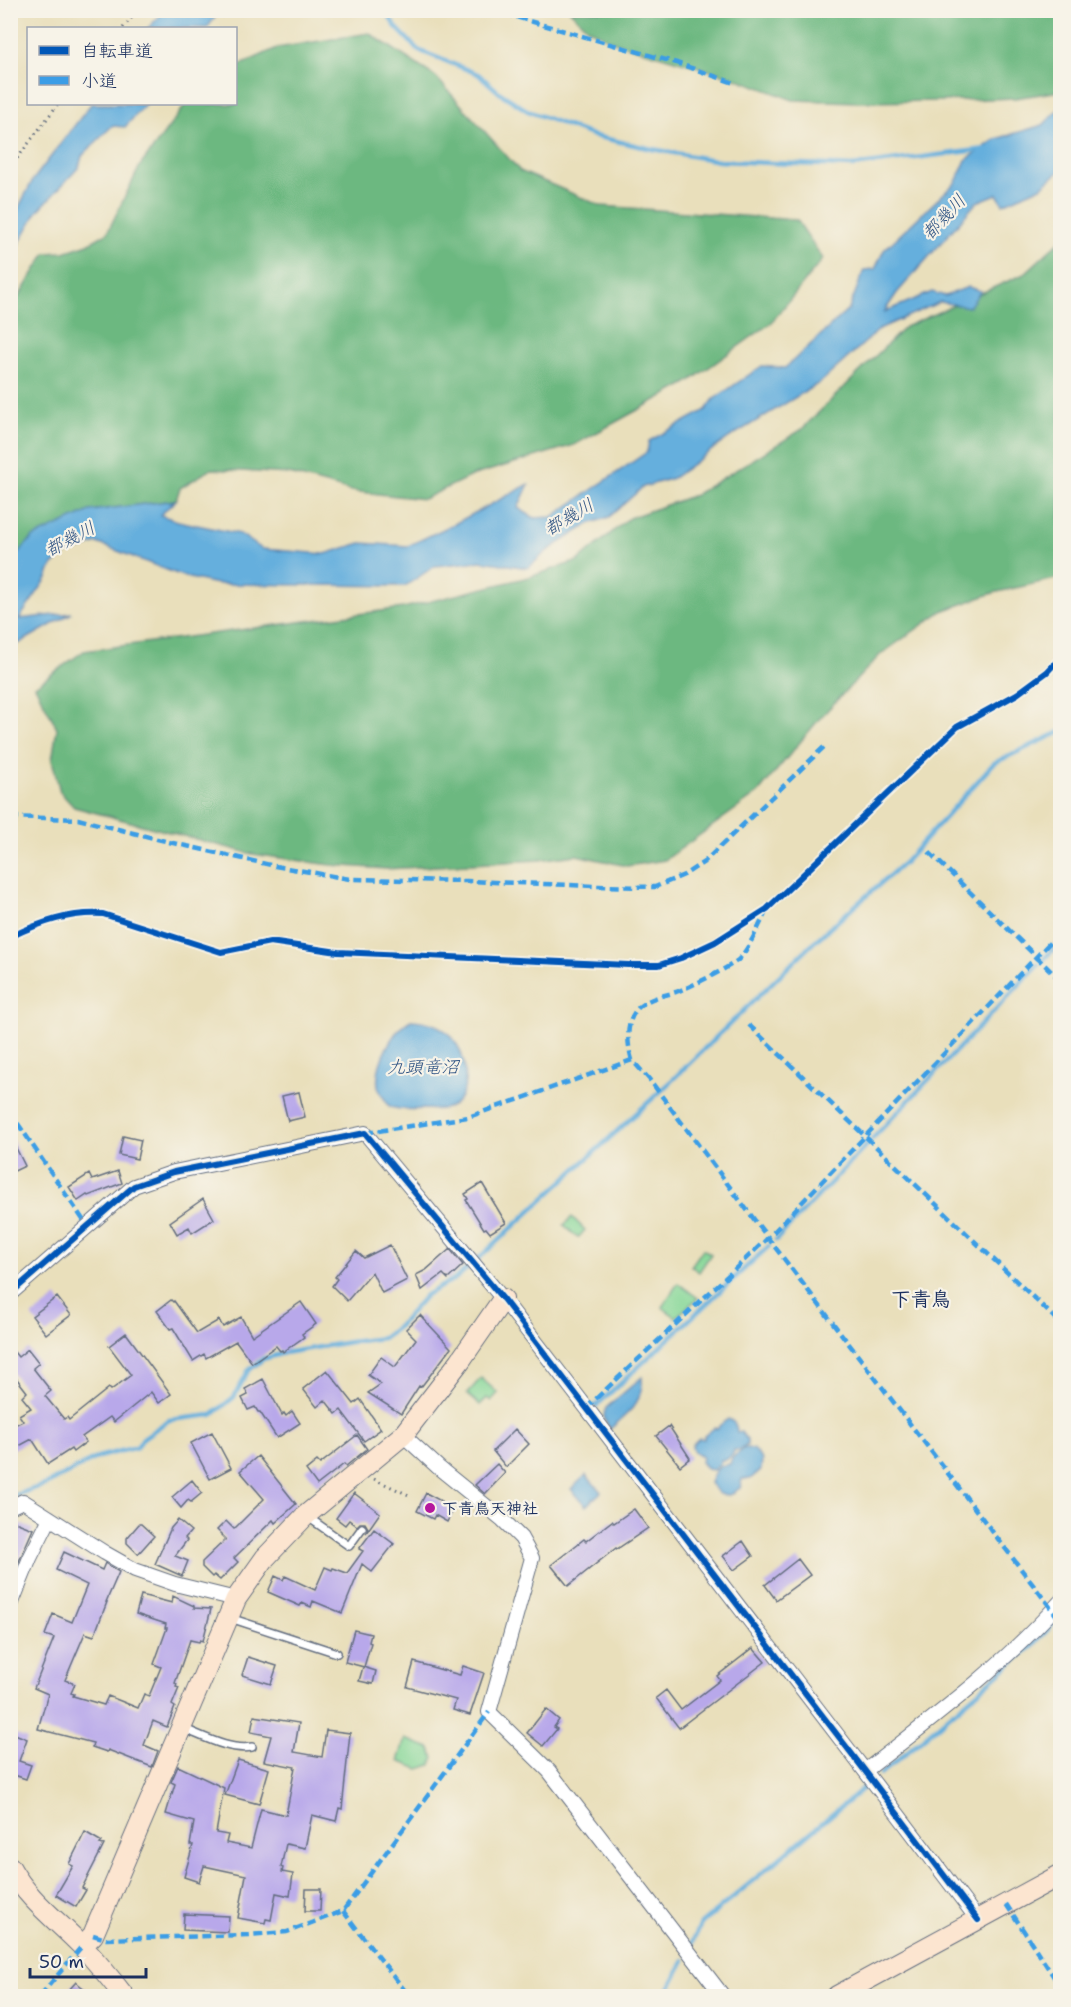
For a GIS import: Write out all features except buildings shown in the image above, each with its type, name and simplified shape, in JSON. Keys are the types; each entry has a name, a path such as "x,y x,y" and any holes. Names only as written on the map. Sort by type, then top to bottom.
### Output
{"street":[{"path":"10,1294 134,1186 174,1172 364,1133 503,1299 978,1920"},
{"path":"82,1946 93,1935 236,1599 265,1558 305,1516 403,1435 460,1361 503,1299"},
{"path":"403,1435 439,1468 502,1519 521,1538 532,1558 489,1712 549,1771 723,1996"},
{"path":"10,1507 23,1501 135,1570 175,1584 236,1599"},
{"path":"10,1607 30,1558 50,1518"},
{"path":"865,1771 1016,1648 1060,1602"},
{"path":"10,1867 20,1884 48,1915 82,1946 124,1996"},
{"path":"837,1996 1060,1875"}],"lane":[{"path":"305,1516 349,1546 362,1528"},
{"path":"228,1617 337,1653"},
{"path":"182,1728 226,1745 244,1749 252,1747"}],"path":[{"path":"124,27 138,10"},
{"path":"10,168 57,105"},
{"path":"359,1472 411,1496"}],"green space":[{"path":"570,11 1060,11 1060,91 1015,98 940,101 793,100 735,78 614,42 587,28"},
{"path":"369,33 436,77 520,171 601,206 797,220 823,259 771,323 687,383 574,445 471,476 424,499 351,491 289,474 211,469 180,488 176,500 90,511 11,561 11,309 46,253 64,252 88,244 107,233 140,166 185,105 237,105 237,67 277,48"},
{"path":"1060,241 1060,578 993,593 942,611 880,655 820,718 758,793 665,860 627,866 576,855 539,860 386,869 331,865 252,854 74,807 60,792 52,760 57,728 35,686 84,651 403,608 529,577 578,561 629,518 695,495 801,430 905,327 1024,274"},
{"path":"572,1217 585,1230 578,1238 564,1225"},
{"path":"703,1249 711,1254 699,1272 691,1266"},
{"path":"678,1283 698,1298 676,1317 662,1307"},
{"path":"481,1378 498,1393 491,1401 487,1398 480,1405 467,1394"},
{"path":"405,1739 430,1748 434,1758 431,1765 419,1769 398,1761"}],"water":[{"path":"165,10 220,11 208,27 149,27"},
{"path":"90,105 145,105 125,127 112,126 82,156 79,167 37,212 11,257 11,222 33,180"},
{"path":"1059,109 1060,171 1041,187 1003,204 997,194 977,202 897,293 884,312 932,292 945,296 968,287 981,291 969,307 940,302 881,328 821,382 730,437 673,478 643,487 609,517 589,524 547,551 528,568 482,561 435,566 405,586 217,584 185,577 97,543 63,555 52,566 46,580 19,619 72,613 11,646 11,561 33,537 90,511 176,500 160,515 240,534 262,549 325,554 361,543 408,546 529,484 518,508 534,518 552,517 647,452 649,441 706,410 714,399 762,366 785,368 849,309 864,270 875,269 884,250 956,182 966,160 996,139 1043,125"},
{"name":"九頭竜沼","path":"411,1020 435,1025 445,1031 458,1047 462,1057 465,1085 459,1099 450,1107 436,1110 394,1108 390,1107 380,1092 379,1068 386,1049 397,1032"},
{"path":"642,1377 638,1401 610,1429 604,1414 606,1408"},
{"path":"728,1419 735,1424 737,1432 741,1432 747,1440 747,1445 734,1450 733,1454 726,1460 721,1460 713,1470 707,1469 701,1462 702,1457 695,1452 692,1445 699,1438 704,1439 704,1436 714,1428 718,1429"},
{"path":"745,1448 753,1449 762,1460 761,1470 750,1479 742,1479 740,1488 730,1495 719,1494 710,1483 715,1472 722,1466 730,1464 732,1458"},
{"path":"586,1475 601,1492 586,1506 571,1489"}],"waterway":[{"name":"都幾川","path":"386,10 394,25 418,50 478,74 500,93 528,111 594,136 720,161 852,166 986,149"},
{"path":"10,1497 47,1484 98,1457 137,1447 143,1438 169,1420 212,1415 234,1397 248,1371 263,1359 284,1353 383,1338 399,1326 426,1295 456,1278 477,1260 665,1087 815,941 905,862 994,763 1060,732"},
{"path":"1044,959 1060,942"},
{"path":"872,1139 1038,965"},
{"path":"776,1240 867,1145"},
{"path":"596,1406 769,1246"},
{"path":"881,1774 1033,1645 1060,1617"},
{"path":"692,1943 701,1924 866,1786"},
{"path":"665,1996 684,1960"}],"marked path":[{"path":"491,10 677,63 734,83"},
{"path":"10,817 78,819 275,866 350,879 655,887 684,875 704,862 824,747"},
{"path":"929,852 1060,980"},
{"path":"632,1060 629,1028 634,1013 639,1007 653,999 699,982 738,960 766,912"},
{"path":"586,1408 768,1238 1060,932"},
{"path":"749,1025 1060,1323"},
{"path":"365,1133 468,1117 632,1060 649,1079 1060,1620"},
{"path":"10,1112 88,1227"},
{"path":"93,1935 106,1939 287,1932 343,1911 489,1712"},
{"path":"1006,1904 1060,1986"},
{"path":"343,1911 409,1996"},
{"path":"40,1996 82,1946"}],"cycle path":[{"path":"10,937 56,919 103,914 221,952 270,942 338,952 659,965 681,958 715,942 767,909 957,727 1017,694 1047,672 1060,658"},
{"path":"10,1294 134,1186 174,1172 365,1133 503,1299 978,1920"}],"place":[{"name":"下青鳥天神社","path":"430,1508"}],"district":[{"name":"下青鳥","path":"921,1299"}]}
